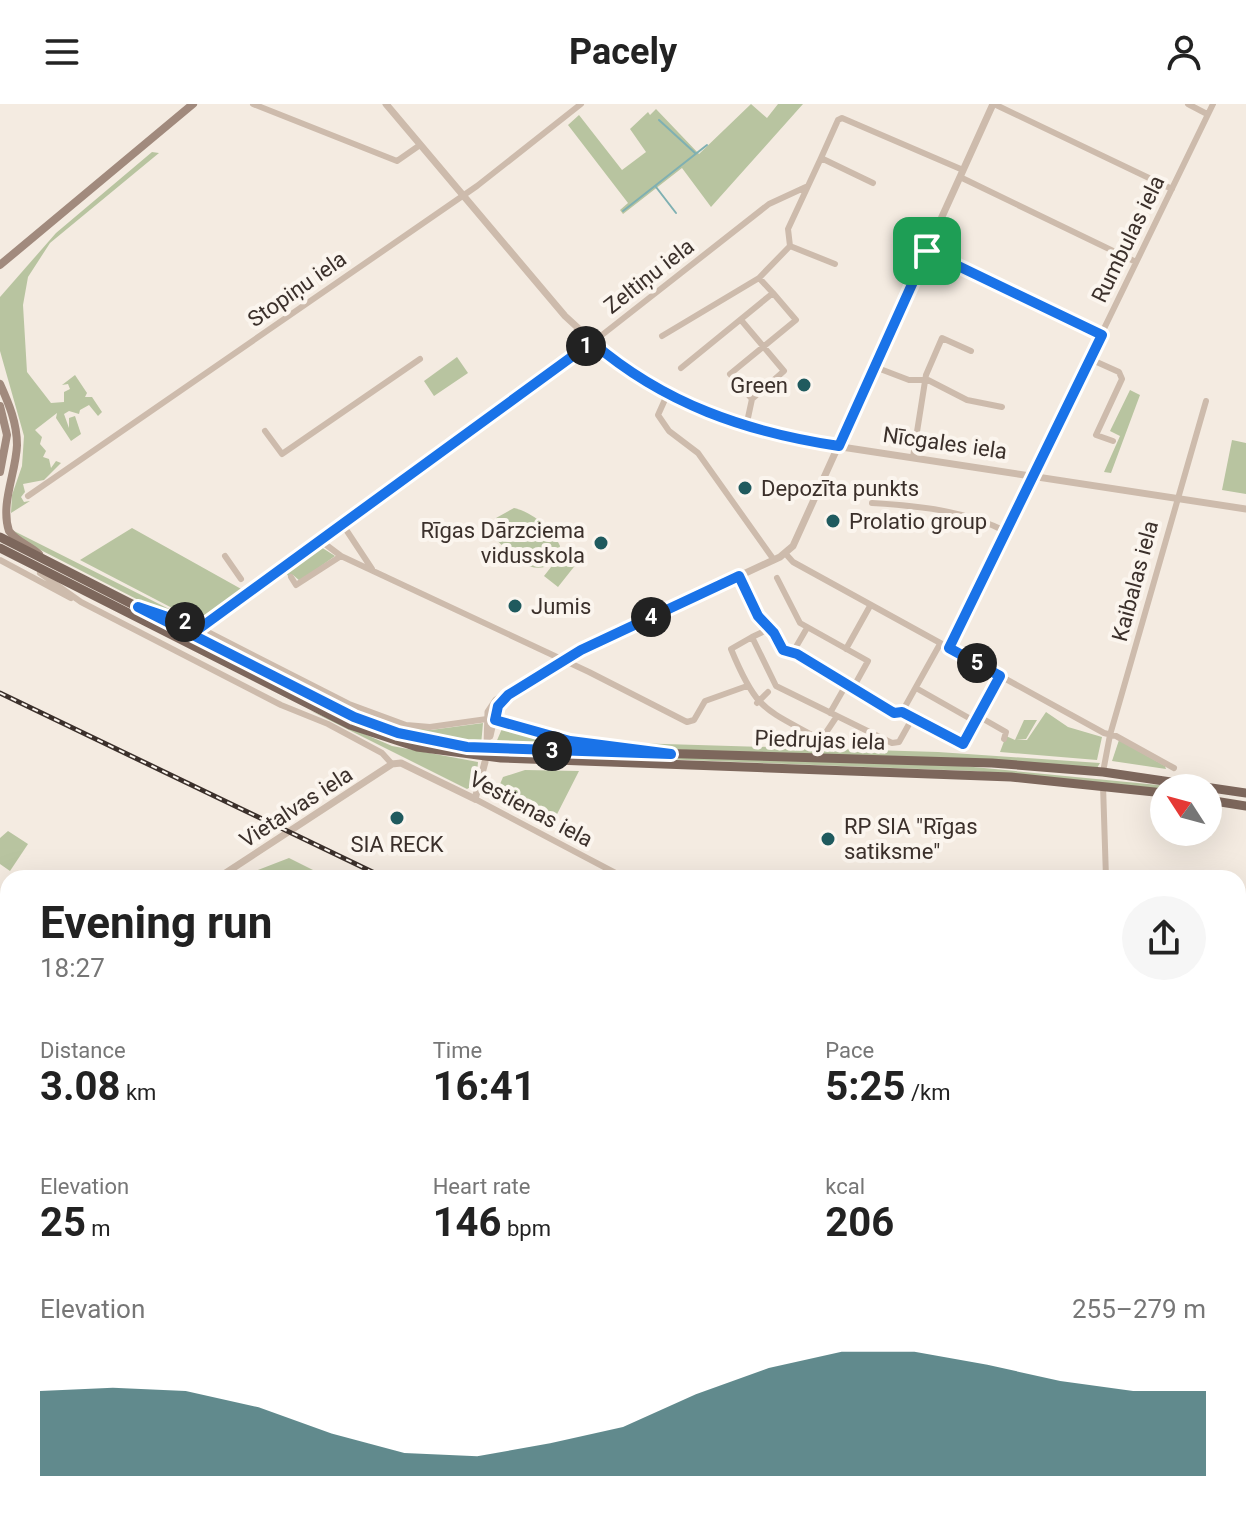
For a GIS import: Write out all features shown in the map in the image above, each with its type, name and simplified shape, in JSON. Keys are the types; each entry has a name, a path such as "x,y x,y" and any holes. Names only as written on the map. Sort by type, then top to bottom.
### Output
{"main road":[{"path":"0,265 193,104"},
{"path":"0,384 17,435 16,455 3,512 12,535 38,561"},
{"path":"0,406 7,435 0,472"},
{"path":"0,497 8,484"},
{"name":"Vestienas iela","path":"0,537 38,561 241,670 374,734 445,753 486,756"},
{"name":"Vestienas iela","path":"0,548 38,561 138,607 354,717 486,756"},
{"name":"Piedrujas iela","path":"486,756 671,754 992,763 1103,772 1246,793"},
{"name":"Piedrujas iela","path":"486,756 1011,777 1150,791"},
{"path":"1222,802 1246,806"}],"street":[{"path":"253,104 397,161 420,145"},
{"name":"Nīcgales iela","path":"386,104 547,297 592,342 627,370 667,395 746,427 839,446 1246,509"},
{"name":"Stopiņu iela","path":"28,496 462,195 581,104"},
{"path":"491,719 491,705 563,661 774,560 797,539 994,104 1172,189"},
{"path":"1188,104 1207,114"},
{"name":"Rumbulas iela","path":"949,648 1213,104"},
{"path":"790,246 788,229 838,120 842,118 962,174 1136,262"},
{"path":"821,158 873,183"},
{"name":"Zeltiņu iela","path":"200,628 592,342 769,204 808,186"},
{"path":"790,246 835,264"},
{"path":"662,336 759,278 790,246"},
{"path":"927,251 1102,335"},
{"path":"752,399 730,374 796,320 759,278"},
{"path":"681,368 773,293"},
{"path":"741,320 784,371 752,399 746,427"},
{"path":"913,457 918,413 928,380 926,375 942,338 971,351"},
{"path":"265,431 282,454 420,359"},
{"path":"1090,359 1119,372 1122,379 1096,435 1113,441"},
{"path":"875,367 909,380 928,380 967,400 1002,407"},
{"path":"667,395 658,415 669,431 698,453 774,560"},
{"name":"Kaibalas iela","path":"1103,772 1110,735 1206,401"},
{"path":"872,503 924,506 975,516 1007,532"},
{"path":"343,525 373,571"},
{"path":"321,541 341,556 691,723 705,701 747,686"},
{"path":"785,553 793,562 870,606 1174,768"},
{"path":"225,556 241,579"},
{"path":"291,577 296,585 341,556"},
{"name":"Vestienas iela","path":"0,560 328,724 382,753 392,764 401,763 475,799 610,870"},
{"name":"Vestienas iela","path":"38,561 38,572 81,602"},
{"path":"739,576 758,616 783,650 793,652 894,713 902,712 963,744 1000,676"},
{"path":"769,629 731,649 747,686 757,703 821,740 850,686 868,661 800,623 777,578"},
{"path":"846,649 870,606"},
{"path":"138,607 200,628 377,716 419,727 491,719 570,741 671,754"},
{"path":"793,652 807,628"},
{"path":"752,637 772,689 834,715 842,715 892,743 903,737 913,717"},
{"path":"902,712 940,644"},
{"name":"Vestienas iela","path":"209,667 241,670"},
{"path":"916,688 1006,732 1004,739"},
{"path":"757,703 772,689"},
{"path":"475,799 486,756"},
{"name":"Vietalvas iela","path":"230,870 392,764"},
{"path":"1103,785 1106,870"}],"green space":[{"path":"751,104 767,118 778,104 803,104 711,207 682,168 623,214 620,210 628,203 568,125 579,115 622,170 646,152 630,129 648,112 650,115 656,109 699,154"},
{"path":"152,152 159,153 50,243 28,277 23,305 27,372 51,403 64,402 64,392 70,389 68,384 62,385 75,375 87,393 85,397 92,397 102,412 98,416 89,405 79,414 69,411 64,414 69,428 69,418 75,416 81,434 71,441 56,418 57,413 35,430 42,437 40,444 46,451 43,457 49,459 51,468 56,461 61,463 44,480 23,484 25,492 21,497 24,502 30,501 11,513 12,495 22,466 24,436 0,351 0,297 56,233"},
{"path":"457,357 468,373 434,396 424,381"},
{"path":"1130,390 1140,395 1111,473 1104,472 1120,436 1110,431"},
{"path":"1232,440 1246,443 1246,494 1222,490"},
{"path":"514,508 535,517 552,533 560,546 555,562 546,567 530,566 495,539 496,518"},
{"path":"132,528 243,590 199,622 80,560"},
{"path":"12,530 187,618 156,609 25,542"},
{"path":"321,547 335,556 300,581 293,575 289,577 285,572"},
{"path":"564,552 577,563 558,587 544,576"},
{"path":"189,626 384,722 431,730 483,723 481,745 402,731 353,712"},
{"path":"309,710 392,746 478,762 476,784 467,789"},
{"path":"1046,712 1068,727 1102,737 1097,760 1000,752 1006,736 1015,740 1024,720 1037,720 1026,739 1016,740 1027,740"},
{"path":"504,724 565,744 594,747 495,745"},
{"path":"1119,740 1165,766 1166,769 1112,761"},
{"path":"598,742 938,752 1100,763 1097,768 686,750"},
{"path":"635,758 963,766 1150,784 1150,788 973,771"},
{"path":"525,770 579,771 551,826 495,796 503,777"},
{"path":"8,831 28,844 11,870 0,864 0,838"},
{"path":"289,858 313,870 258,870"}],"waterway":[{"path":"659,120 695,153"},
{"path":"623,211 707,145"},
{"path":"656,187 676,213"}],"railway":[{"path":"0,693 368,870"}],"place":[{"name":"Green","path":"804,385"},
{"name":"Depozīta punkts","path":"745,488"},
{"name":"Prolatio group","path":"833,521"},
{"name":"Rīgas Dārzciema vidusskola","path":"601,543"},
{"name":"Jumis","path":"515,606"},
{"name":"SIA RECK","path":"397,818"},
{"name":"RP SIA \"Rīgas satiksme\"","path":"828,839"}],"route":[{"path":"927,251 1102,335 949,648 1000,676 963,744 902,712 894,713 797,654 783,650 774,633 758,616 739,576 581,650 508,695 496,709 495,720 511,722 559,739 671,754 467,747 398,733 354,717 138,607 200,628 592,342 639,378 705,413 767,433 839,446 927,251"}]}
